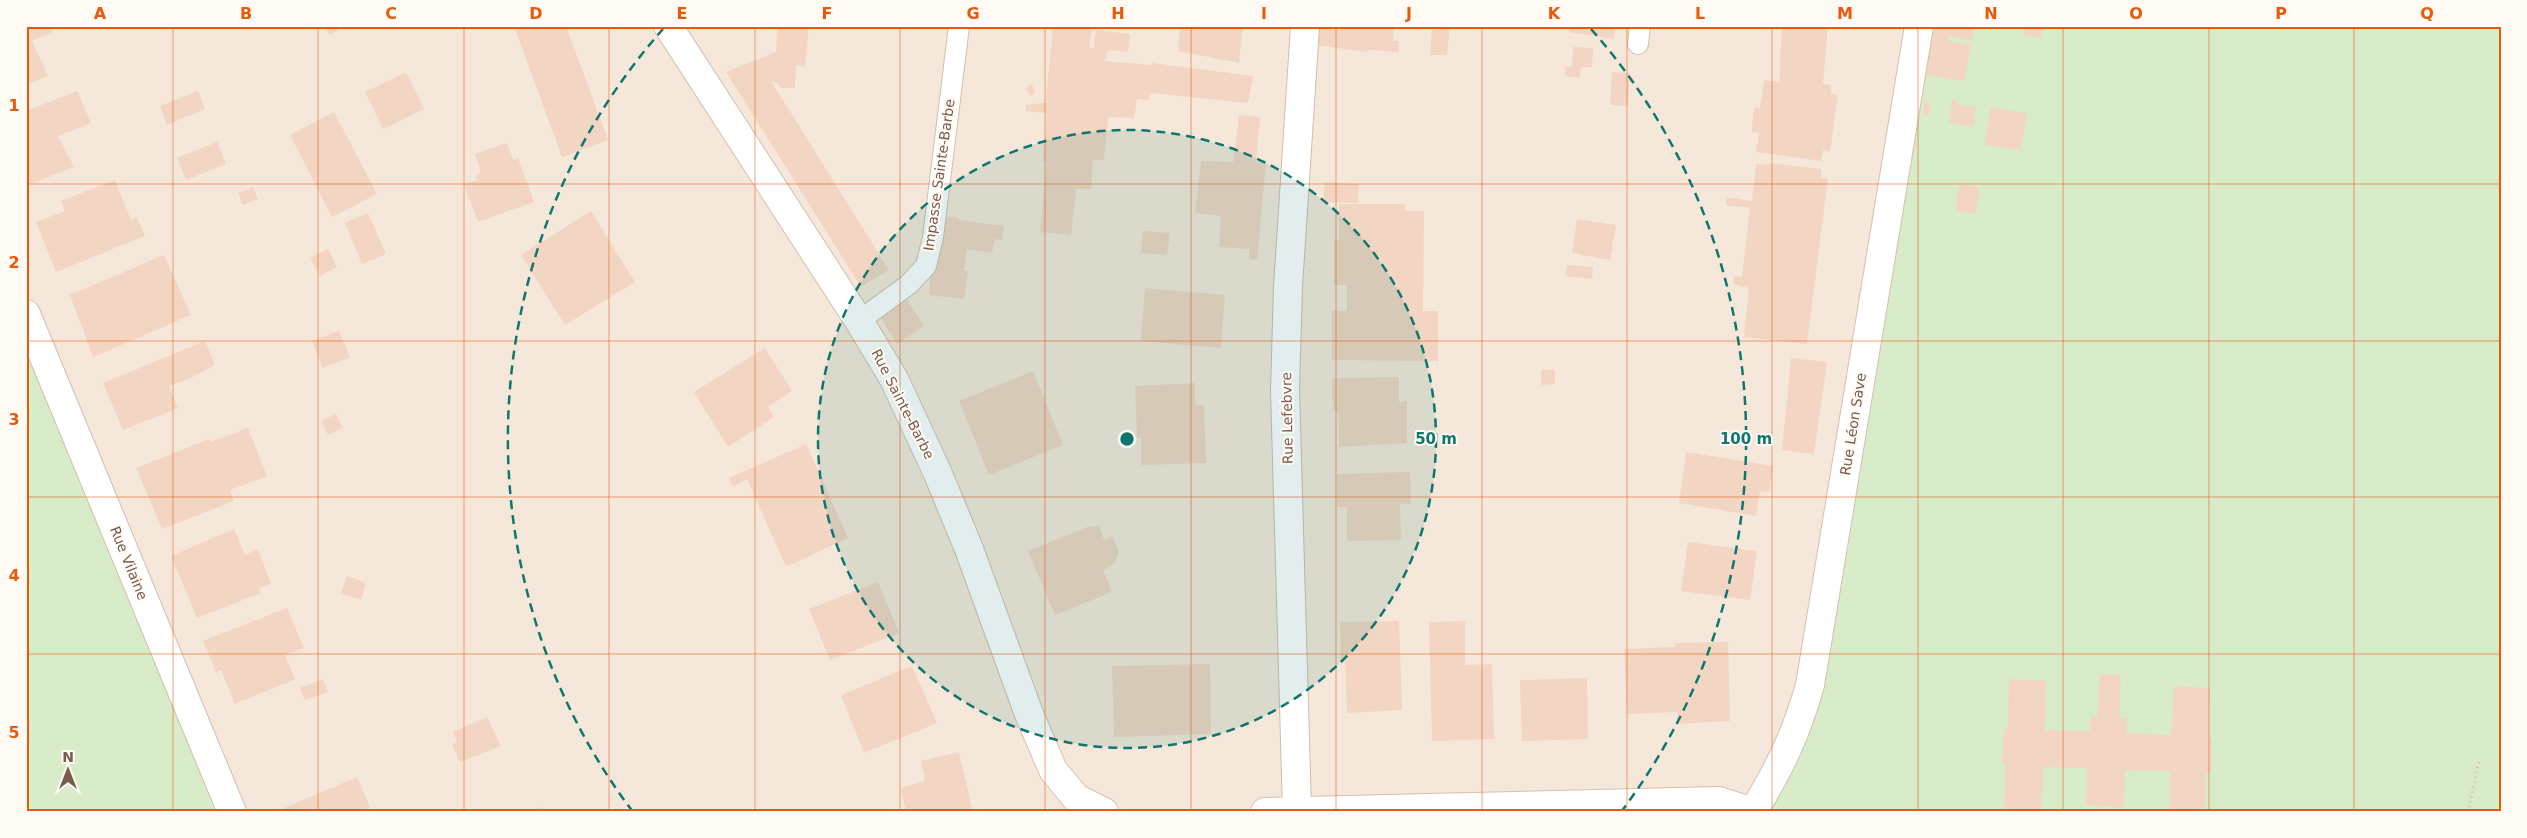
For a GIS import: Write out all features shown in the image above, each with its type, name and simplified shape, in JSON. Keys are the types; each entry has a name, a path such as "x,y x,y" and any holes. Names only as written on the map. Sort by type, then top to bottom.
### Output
{"street":[{"name":"Rue Sainte-Barbe","path":"668,26 859,321 894,379 938,474 1053,770 1076,805"},
{"name":"Rue Lefebvre","path":"1297,810 1285,390 1288,287 1305,26"},
{"name":"Rue Léon Save","path":"1753,812 1778,771 1798,726 1810,685 1919,26"},
{"name":"Rue Vilaine","path":"26,314 232,812"},
{"path":"1265,812 1719,801 1753,812"},
{"path":"1076,805 1104,812"}],"lane":[{"name":"Impasse Sainte-Barbe","path":"859,321 908,285 926,266 933,238 958,26"}],"path":[{"path":"2468,812 2480,761"}],"shaded area":[{"path":"26,26 1919,26 1810,685 1753,812 232,812 26,314"}],"green space":[{"path":"1919,26 2501,26 2501,812 1753,812 1798,726"},
{"path":"26,314 232,812 26,812"}],"building":[{"path":"26,26 50,26 52,32 32,41 48,76 26,85"},
{"path":"324,26 344,26 330,35"},
{"path":"514,26 566,26 608,140 562,157"},
{"path":"778,26 809,26 805,67 796,65 795,88 780,88 778,83 771,81 889,270 861,287 726,72 776,52"},
{"path":"1053,26 1092,26 1089,47 1094,48 1096,30 1130,34 1128,52 1109,50 1104,61 1151,65 1152,63 1253,76 1248,103 1150,93 1149,100 1137,99 1134,118 1108,117 1104,160 1093,160 1091,189 1076,189 1071,235 1040,232 1047,162 1043,161 1047,113 1026,111 1026,105 1049,102 1046,99"},
{"path":"1180,26 1243,26 1239,63 1178,51"},
{"path":"1316,26 1394,26 1393,41 1399,41 1399,52 1368,50 1368,52 1314,45"},
{"path":"1438,26 1450,26 1447,55 1430,55 1432,30 1438,30"},
{"path":"1569,26 1615,26 1614,39 1569,32"},
{"path":"1782,26 1828,26 1823,84 1831,85 1831,94 1838,95 1830,152 1823,150 1821,161 1756,152 1759,133 1752,132 1753,114 1755,107 1760,109 1764,80 1779,82"},
{"path":"1929,26 1975,26 1972,41 1949,36 1948,41 1971,45 1965,81 1924,75"},
{"path":"2025,26 2043,26 2041,38 2023,35"},
{"path":"1573,47 1593,48 1592,67 1581,67 1580,78 1565,76 1565,66 1572,67"},
{"path":"406,72 424,109 383,129 365,92"},
{"path":"1612,72 1630,73 1628,106 1610,105"},
{"path":"1031,84 1036,91 1031,96 1025,89"},
{"path":"77,91 91,123 58,136 74,167 26,186 26,111"},
{"path":"198,91 205,109 167,125 160,106"},
{"path":"1953,98 1960,105 1976,107 1973,127 1949,123"},
{"path":"1925,101 1930,102 1929,115 1923,114"},
{"path":"1991,107 2027,114 2021,150 1984,145"},
{"path":"334,112 377,194 332,217 290,135"},
{"path":"1239,115 1260,117 1256,162 1266,163 1257,260 1249,259 1249,249 1219,247 1221,216 1195,213 1201,161 1233,162"},
{"path":"217,142 226,164 186,180 177,158"},
{"path":"507,143 513,160 518,158 534,202 478,222 464,184 477,180 476,175 481,173 475,154"},
{"path":"1769,163 1821,169 1821,178 1828,178 1807,344 1744,337 1749,288 1733,284 1734,276 1742,277 1750,208 1726,205 1727,197 1752,201 1756,164 1769,165"},
{"path":"115,180 131,220 137,217 145,236 56,272 36,222 65,211 61,201"},
{"path":"1325,182 1359,184 1358,203 1323,202"},
{"path":"1959,184 1979,187 1976,214 1956,211"},
{"path":"253,187 258,199 243,205 238,193"},
{"path":"1339,204 1405,204 1405,211 1424,211 1423,311 1438,311 1438,361 1332,360 1332,311 1347,311 1347,285 1334,285 1334,240 1339,240"},
{"path":"591,211 635,282 565,325 521,255"},
{"path":"368,213 386,254 362,264 345,223"},
{"path":"936,215 1004,226 1002,240 995,239 992,253 967,249 964,271 968,271 964,299 929,295"},
{"path":"1577,219 1616,225 1610,260 1572,253"},
{"path":"1143,231 1170,233 1167,255 1141,253"},
{"path":"328,249 337,267 320,276 310,258"},
{"path":"164,255 191,315 93,357 70,295"},
{"path":"1567,265 1593,267 1592,279 1566,276"},
{"path":"1145,288 1225,295 1221,348 1141,341"},
{"path":"907,300 924,326 897,344 880,317"},
{"path":"339,331 350,357 323,368 312,341"},
{"path":"205,341 215,365 191,378 169,386 178,408 123,430 103,383"},
{"path":"765,348 792,391 768,407 774,417 728,447 694,392"},
{"path":"1791,358 1827,362 1814,454 1782,450"},
{"path":"1541,370 1555,370 1555,384 1541,385"},
{"path":"1033,371 1063,445 989,475 959,401"},
{"path":"1399,377 1399,402 1407,401 1407,443 1339,447 1338,411 1333,411 1332,378"},
{"path":"1195,383 1195,406 1204,405 1206,463 1141,465 1141,438 1137,438 1135,386"},
{"path":"336,414 343,428 328,435 321,421"},
{"path":"248,428 267,476 230,490 234,501 162,529 136,468 209,439 210,442"},
{"path":"806,444 848,538 786,567 747,479 733,487 729,478"},
{"path":"1686,452 1773,466 1769,492 1760,491 1756,516 1679,503"},
{"path":"1410,472 1411,504 1400,504 1401,540 1347,541 1347,507 1337,507 1337,474"},
{"path":"1099,526 1104,540 1112,536 1119,552 1114,564 1103,570 1112,592 1055,615 1028,551 1087,527"},
{"path":"234,529 245,555 258,549 271,584 259,588 261,593 197,618 171,556"},
{"path":"1688,542 1757,551 1750,600 1681,591"},
{"path":"347,576 366,583 361,600 341,593"},
{"path":"878,582 899,633 830,660 809,609"},
{"path":"287,608 304,648 285,655 295,679 235,704 221,670 216,672 203,641"},
{"path":"1399,621 1402,710 1347,713 1345,659 1341,659 1340,622"},
{"path":"1465,621 1465,665 1492,664 1494,739 1432,741 1429,622"},
{"path":"1728,642 1730,721 1678,724 1677,712 1627,714 1624,649 1675,647 1675,643"},
{"path":"1210,664 1211,734 1114,737 1112,666"},
{"path":"912,666 937,723 864,753 841,695"},
{"path":"2100,674 2121,675 2119,717 2127,718 2127,733 2171,735 2174,686 2210,688 2209,738 2212,738 2211,774 2206,773 2205,812 2169,812 2170,771 2125,770 2124,808 2086,805 2087,768 2043,767 2041,812 2004,812 2006,765 2002,765 2004,728 2008,728 2009,679 2046,681 2045,730 2090,731 2090,716 2097,717"},
{"path":"1587,678 1588,739 1522,741 1520,680"},
{"path":"323,679 328,692 305,700 300,688"},
{"path":"487,717 501,746 460,762 452,744 457,742 453,732"},
{"path":"959,752 973,812 906,812 901,788 925,781 921,761"},
{"path":"357,777 370,807 358,812 275,812"},
{"path":"543,807 545,812 529,812 529,811"}]}
